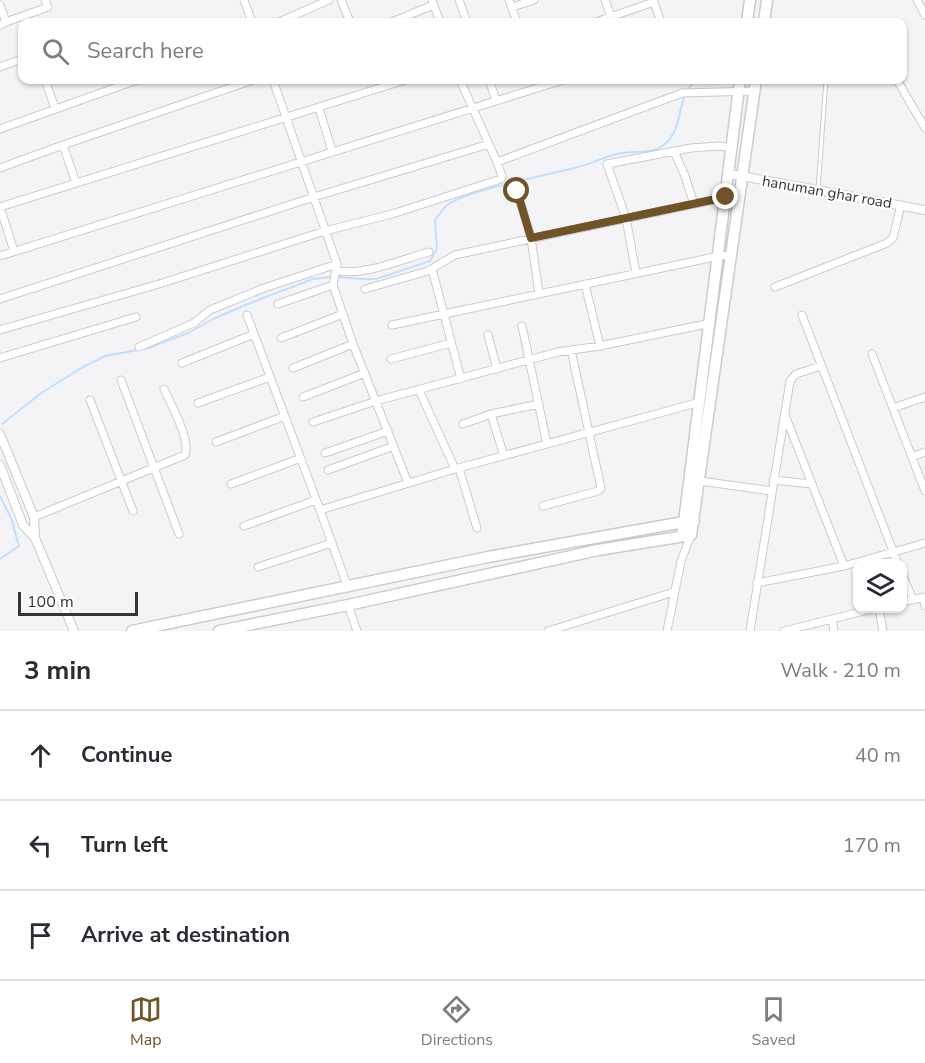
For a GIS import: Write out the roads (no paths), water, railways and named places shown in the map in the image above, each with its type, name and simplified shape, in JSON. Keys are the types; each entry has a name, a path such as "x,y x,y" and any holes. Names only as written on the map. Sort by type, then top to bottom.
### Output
{"main road":[{"path":"748,18 750,0"},
{"path":"764,18 766,0"},
{"path":"219,631 250,628 598,550 686,535 700,481 756,84"},
{"path":"689,522 699,402 740,85"},
{"path":"132,631 348,588 488,557 689,522"}],"street":[{"path":"0,5 3,23 48,8 45,0"},
{"path":"244,0 251,18"},
{"path":"288,18 329,0"},
{"path":"341,0 348,18"},
{"path":"459,0 466,18"},
{"path":"511,4 534,0"},
{"path":"605,0 610,18 654,1 660,18"},
{"path":"917,0 925,14"},
{"path":"401,18 433,3 439,18"},
{"path":"0,67 18,60"},
{"path":"47,84 56,108"},
{"path":"0,129 125,84"},
{"path":"0,168 241,84"},
{"path":"274,84 325,231 343,314 353,344 408,483"},
{"path":"14,251 0,207 393,84"},
{"path":"0,330 159,284 325,231 392,214 501,179 497,162 462,84"},
{"path":"490,84 496,100"},
{"path":"0,256 550,84"},
{"path":"899,84 925,128"},
{"path":"497,162 682,93 740,85 755,91"},
{"path":"318,108 332,151"},
{"path":"0,299 314,197 489,144"},
{"path":"63,146 76,183"},
{"path":"636,273 626,218 607,164 706,146 733,148"},
{"path":"674,151 686,176 694,204"},
{"name":"hanuman ghar road","path":"730,174 925,210"},
{"path":"517,191 531,238 539,293"},
{"path":"365,289 432,269 455,255 726,197"},
{"path":"775,287 887,243 893,238 901,205"},
{"path":"139,347 194,323 207,312 264,288 368,270 429,252"},
{"path":"392,325 732,255"},
{"path":"432,269 461,379"},
{"path":"278,304 336,275"},
{"path":"585,284 600,346"},
{"path":"280,338 343,314"},
{"path":"247,315 348,588"},
{"path":"802,315 896,559"},
{"path":"0,358 136,317"},
{"path":"313,422 376,401 558,352 723,322"},
{"path":"522,326 547,444"},
{"path":"182,363 254,334"},
{"path":"488,335 497,369"},
{"path":"391,360 452,343"},
{"path":"293,368 353,344"},
{"path":"543,506 600,489 572,350"},
{"path":"872,354 925,491"},
{"path":"750,631 790,381 792,377 821,366"},
{"path":"303,397 365,373"},
{"path":"198,403 270,376"},
{"path":"121,380 179,534"},
{"path":"34,517 182,457 187,451 184,437 164,389"},
{"path":"419,390 457,469 477,528"},
{"path":"893,408 925,397"},
{"path":"320,510 457,469 712,399"},
{"path":"90,400 133,511"},
{"path":"463,424 491,414 539,404"},
{"path":"491,414 504,456"},
{"path":"784,414 844,567"},
{"path":"216,442 285,416"},
{"path":"325,453 388,431"},
{"path":"0,434 34,517 35,538"},
{"path":"328,470 394,446"},
{"path":"912,457 925,452"},
{"path":"231,484 301,458"},
{"path":"0,465 23,525 35,538 74,631"},
{"path":"774,480 812,484"},
{"path":"700,481 772,490"},
{"path":"244,526 316,500"},
{"path":"668,631 686,535"},
{"path":"258,567 332,543"},
{"path":"757,583 844,567 925,543"},
{"path":"907,584 913,600"},
{"path":"548,631 674,592"},
{"path":"907,601 924,597 925,606"},
{"path":"348,605 357,631"},
{"path":"784,631 859,613"},
{"path":"878,613 883,631"},
{"path":"832,619 834,631"}],"lane":[{"path":"818,190 826,84"}],"waterway":[{"path":"688,90 692,84"},
{"path":"338,277 376,279 430,261 437,249 435,220 446,206 455,200 488,189 583,166 612,155 655,150 670,139 685,95"},
{"path":"2,424 40,394 105,356 149,348 188,333 248,304 313,279 332,277"},
{"path":"0,496 11,518 19,546 0,559"}]}
